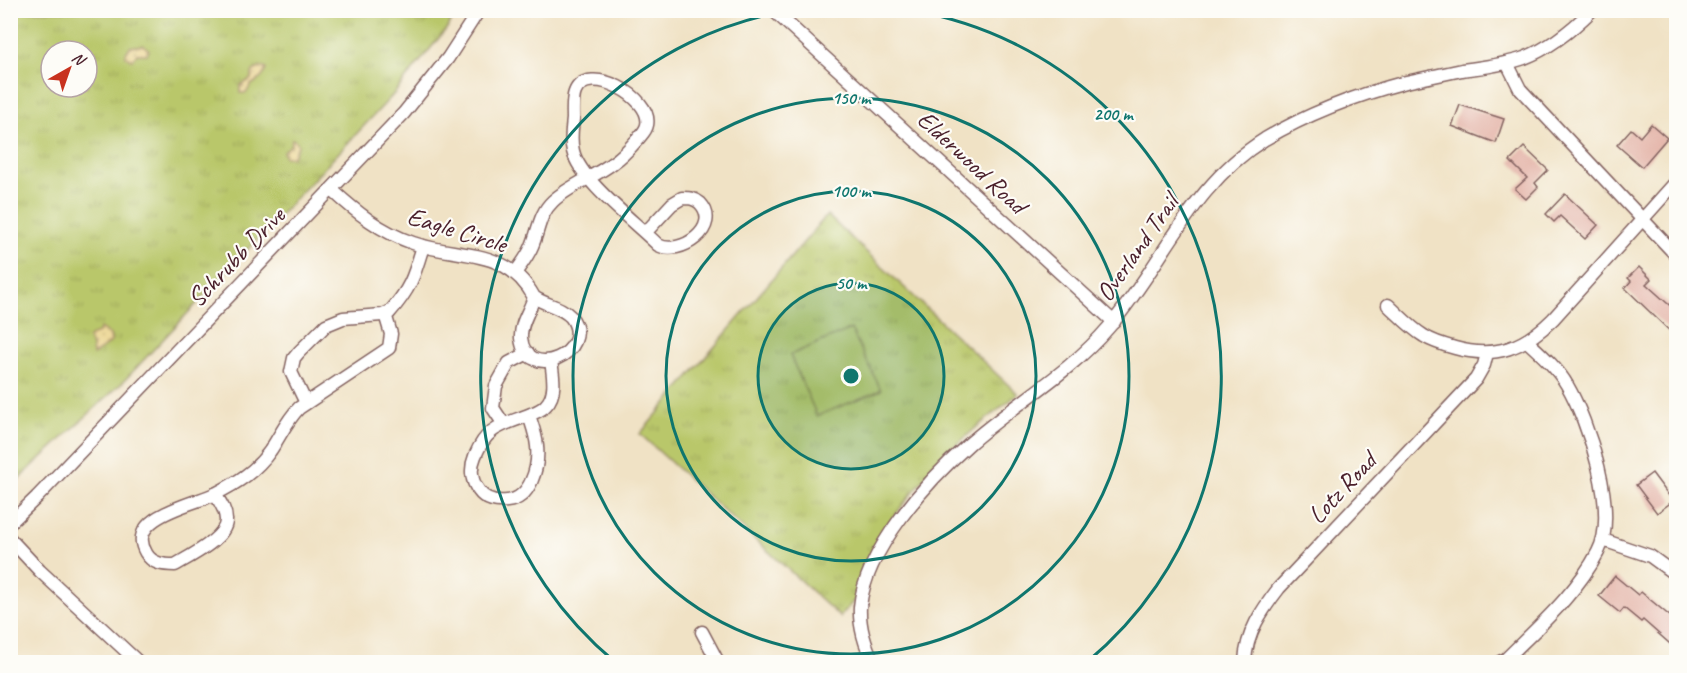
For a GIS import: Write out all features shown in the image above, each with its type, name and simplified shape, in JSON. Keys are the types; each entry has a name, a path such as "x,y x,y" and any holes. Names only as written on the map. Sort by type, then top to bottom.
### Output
{"street":[{"name":"Schrubb Drive","path":"10,523 332,190 427,87 479,10"},
{"name":"Elderwood Road","path":"773,10 1113,322"},
{"name":"Overland Trail","path":"873,663 865,642 860,607 866,584 873,563 918,495 951,460 1078,358 1113,322 1138,291 1197,200 1230,165 1266,139 1323,109 1373,91 1526,57 1547,47 1567,33 1592,10"},
{"path":"1507,63 1520,89 1677,255"},
{"path":"515,273 531,249 540,218 546,208 555,199 588,178 614,162 645,131 648,123 644,108 635,98 616,86 589,80 581,84 574,93 571,142 573,153 588,178 661,247 676,248 699,235 705,228 707,215 703,206 696,200 682,198 672,204 646,232"},
{"path":"1388,305 1413,329 1437,343 1462,350 1487,353 1500,351 1527,341 1553,320 1677,182"},
{"name":"Eagle Circle","path":"332,190 374,225 393,235 423,246 479,255 494,260 515,273 534,297 571,318 575,328 572,347 566,355 551,361"},
{"path":"306,403 298,391 291,372 294,358 326,325 335,320 385,314 396,305 414,279 423,246"},
{"path":"529,415 537,446 536,468 531,483 525,492 514,500 504,502 482,496 472,476 472,466 483,440 503,423 541,410 552,398 554,387 551,361 541,361 528,352 521,336 522,324 534,297"},
{"path":"215,494 223,506 226,522 221,534 175,565 156,563 150,558 142,543 142,534 148,524 164,514 215,494 246,477 261,463 292,416 306,403 389,348 391,334 385,314"},
{"path":"1500,663 1584,577 1599,550 1605,525 1605,498 1582,419 1567,385 1549,362 1527,341"},
{"path":"503,423 493,408 496,386 509,363 528,352"},
{"name":"Lotz Road","path":"1245,663 1248,642 1255,622 1279,588 1476,379 1484,365 1487,353"},
{"path":"10,539 40,571 122,645 138,663"},
{"path":"1603,540 1644,554 1662,563 1677,575"},
{"path":"702,632 718,663"}],"green space":[{"path":"11,11 458,11 392,96 123,382 11,486"},
{"path":"827,215 1018,394 943,457 912,493 880,535 862,572 858,596 840,617 640,434"},
{"path":"851,329 881,390 817,416 790,355"}],"sand":[{"path":"143,45 149,50 147,54 137,54 132,60 126,57 130,47"},
{"path":"262,67 266,69 262,77 251,85 246,93 240,93 240,86 251,79 253,71"},
{"path":"292,139 297,142 298,146 292,157 285,157 283,152 291,145"},
{"path":"100,328 110,335 111,342 93,355 88,339 98,333"}],"building":[{"path":"1460,105 1504,119 1496,143 1452,126"},
{"path":"1651,124 1667,138 1642,167 1617,145 1631,129 1640,137"},
{"path":"1524,147 1548,170 1535,183 1538,187 1526,199 1515,189 1527,178 1510,161"},
{"path":"1565,194 1598,225 1585,239 1560,216 1554,222 1546,214"},
{"path":"1639,267 1651,279 1646,284 1677,312 1677,338 1625,288 1631,281 1628,278"},
{"path":"1652,473 1673,501 1657,513 1636,485"},
{"path":"1615,576 1638,595 1641,592 1677,622 1677,650 1643,620 1641,622 1624,608 1620,613 1599,596"}]}
